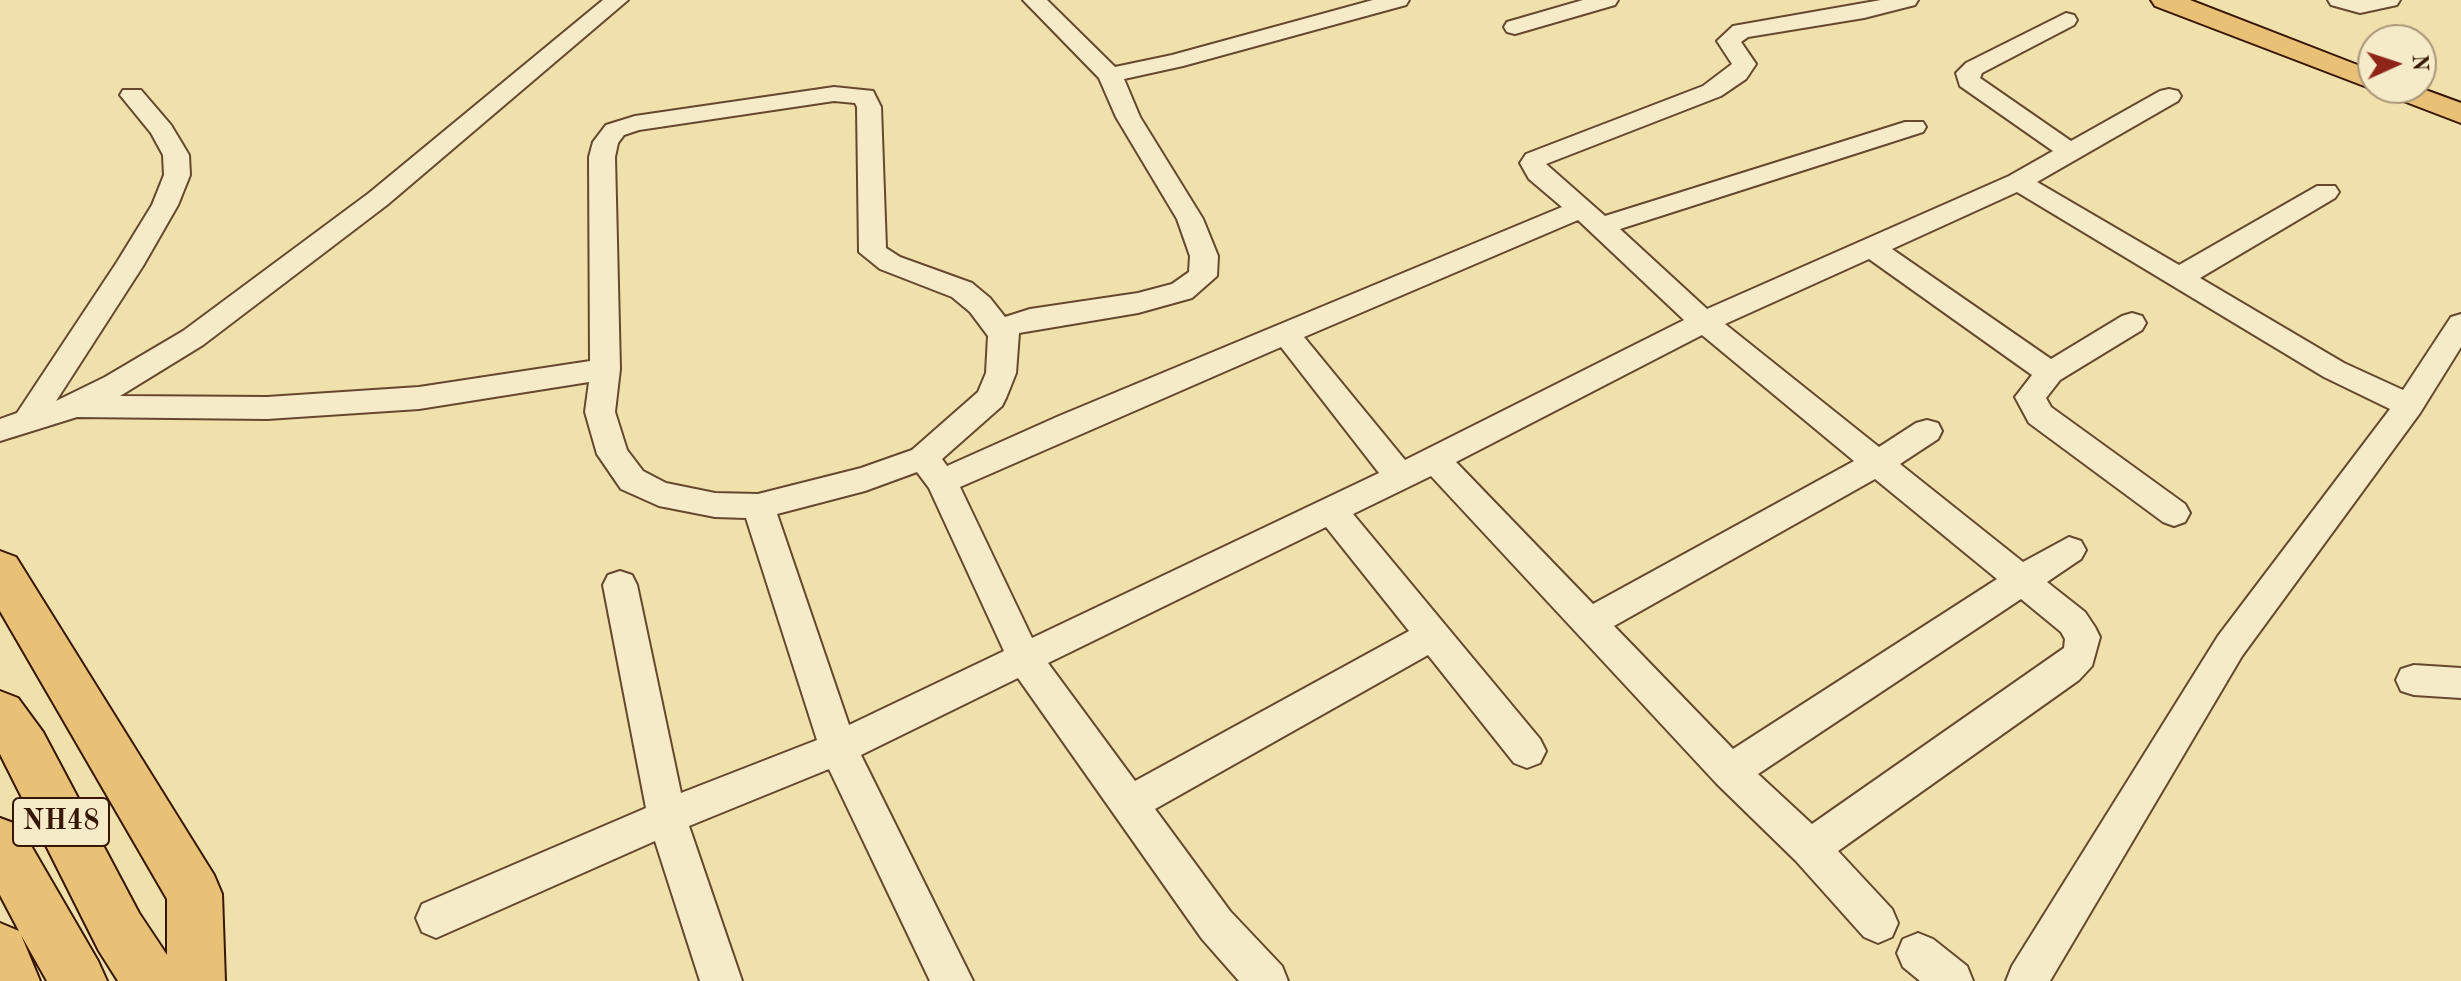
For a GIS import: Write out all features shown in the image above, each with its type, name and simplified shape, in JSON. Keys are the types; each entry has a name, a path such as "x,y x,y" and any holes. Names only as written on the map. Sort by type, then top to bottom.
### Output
{"highway":[{"path":"0,570 195,894 196,981"},
{"name":"NH48","path":"0,713 25,748 119,932 151,981"},
{"name":"NH48","path":"0,843 75,977"},
{"path":"0,951 11,981"}],"main road":[{"path":"2165,0 2357,75"},
{"path":"2197,0 2357,60"},
{"path":"2437,90 2461,99"},
{"path":"2434,104 2461,114"}],"street":[{"path":"0,430 73,407 116,385 205,329 378,199 617,0"},
{"path":"932,470 991,398 1001,373 1003,335 1008,326 1030,319 1138,303 1182,291 1203,276 1204,256 1190,219 1128,117 1110,75 1034,0"},
{"path":"1515,27 1607,0"},
{"path":"1810,848 2066,669 2080,655 2083,637 2073,622 1704,322 1538,173 1533,163 1535,159 1712,91 1738,74 1744,64 1729,41 1741,31 1864,11 1907,0"},
{"path":"2339,0 2360,6 2389,0"},
{"path":"1110,75 1175,61 1383,2"},
{"path":"2066,20 1974,68 1968,73 1968,81 2072,153"},
{"path":"1003,335 980,305 962,290 890,263 873,252 869,107 864,96 834,94 665,118 615,130 606,142 602,157 605,369 600,412 613,454 632,480 659,494 715,505 758,506 865,479 932,470 1070,424 1287,335 1591,218 1914,127"},
{"path":"27,422 129,266 165,205 177,175 176,155 162,130 132,95"},
{"path":"436,918 667,817 838,748 1400,477 1704,322 2018,182 2169,96"},
{"path":"2018,182 2334,370 2409,405"},
{"path":"2178,278 2326,192"},
{"path":"1872,248 2050,373"},
{"path":"2132,323 2050,373 2030,397 2040,415 2174,513"},
{"path":"2027,981 2230,646 2409,405 2461,324"},
{"path":"1287,335 1400,477"},
{"path":"73,407 267,408 419,398 605,369"},
{"path":"1589,623 1877,463 1927,431"},
{"path":"1434,459 1730,772 1810,848 1878,923"},
{"path":"932,470 1025,659 1216,925 1267,981"},
{"path":"758,506 838,748 952,981"},
{"path":"1331,510 1527,751"},
{"path":"1730,772 2069,550"},
{"path":"620,585 667,817 721,981"},
{"path":"1129,804 1433,635"},
{"path":"2414,680 2461,683"},
{"path":"1918,953 1952,981"}]}
